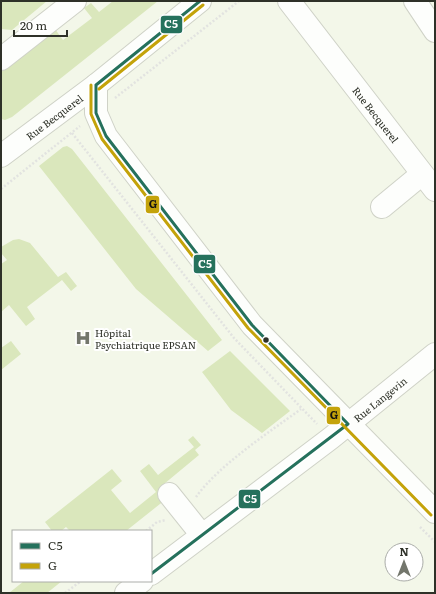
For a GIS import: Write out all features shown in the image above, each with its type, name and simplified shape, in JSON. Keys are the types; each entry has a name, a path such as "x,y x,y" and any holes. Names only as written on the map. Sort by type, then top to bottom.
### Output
{"street":[{"name":"Rue Becquerel","path":"1,156 96,85 200,1"},
{"name":"Rue Becquerel","path":"289,1 429,182"},
{"path":"415,1 435,31"},
{"path":"1,59 67,4"},
{"path":"96,85 96,113 106,136 252,325 435,512"},
{"path":"382,207 429,182"},
{"name":"Rue Langevin","path":"152,573 201,534 348,424 435,354"},
{"path":"169,494 201,534"},
{"path":"126,593 141,582"}],"path":[{"path":"1,189 239,1"},
{"path":"147,530 157,522 175,517 183,512 202,488 238,456 301,409"},
{"path":"65,593 80,582"}],"green space":[{"path":"1,1 47,1 12,30 1,29"},
{"path":"113,1 158,1 12,117 5,120 1,119 1,72 55,29 63,40 92,18 84,8 91,3 99,12"},
{"path":"67,146 72,149 222,340 208,351 136,289 39,166 63,147"},
{"path":"19,239 30,243 58,277 66,272 77,286 71,291 62,280 27,307 35,319 26,326 9,305 1,312 1,264 7,260 1,253 1,247 13,240"},
{"path":"11,341 21,354 1,370 1,348"},
{"path":"230,351 290,411 262,433 231,410 202,372"},
{"path":"193,436 201,445 195,450 199,455 164,484 162,489 165,500 127,530 69,530 66,527 62,530 51,530 45,522 112,469 122,481 111,490 130,513 156,492 140,471 149,464 158,475 194,447 188,440"},
{"path":"23,582 61,582 47,593 9,593"}],"transit line":[{"name":"C5","path":"96,85 200,1"},
{"name":"G","path":"99,89 203,5"},
{"name":"G","path":"91,85 91,114 102,139 248,328 431,515"},
{"name":"C5","path":"96,85 96,113 106,136 252,325 348,424"},
{"name":"C5","path":"152,573 348,424"}],"place":[{"name":"Hôpital Psychiatrique EPSAN","path":"83,338"}]}
